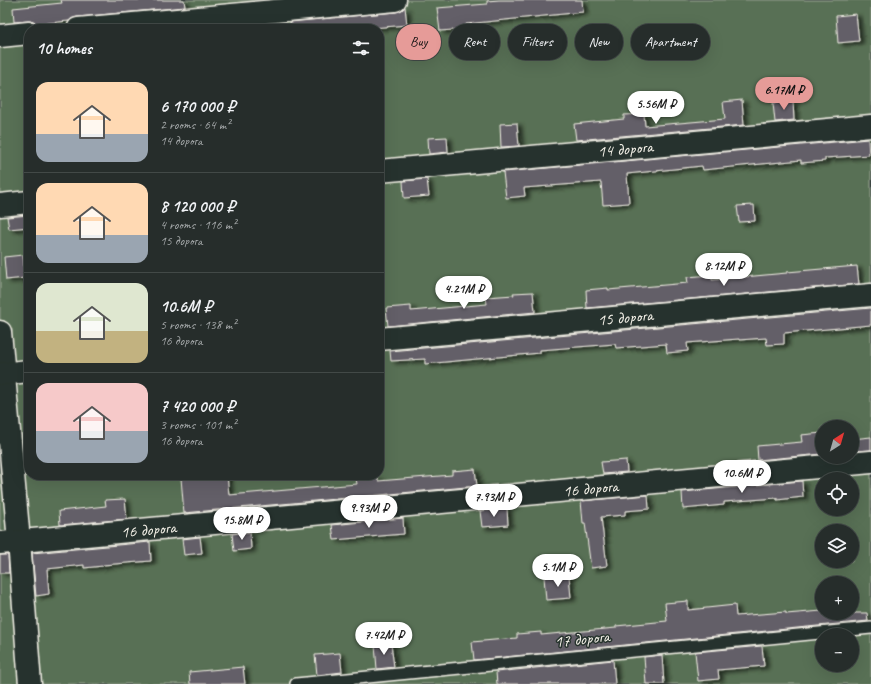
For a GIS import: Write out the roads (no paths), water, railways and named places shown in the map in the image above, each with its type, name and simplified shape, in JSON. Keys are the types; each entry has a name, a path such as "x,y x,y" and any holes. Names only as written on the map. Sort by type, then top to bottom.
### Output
{"street":[{"path":"133,24 395,0"},
{"path":"0,36 24,34"},
{"name":"14 дорога","path":"384,170 871,126"},
{"path":"0,205 24,203"},
{"name":"15 дорога","path":"384,339 871,295"},
{"path":"0,332 9,542 30,684"},
{"path":"2,374 24,372"},
{"name":"16 дорога","path":"9,542 871,462"}],"lane":[{"name":"17 дорога","path":"296,684 871,628"}]}
